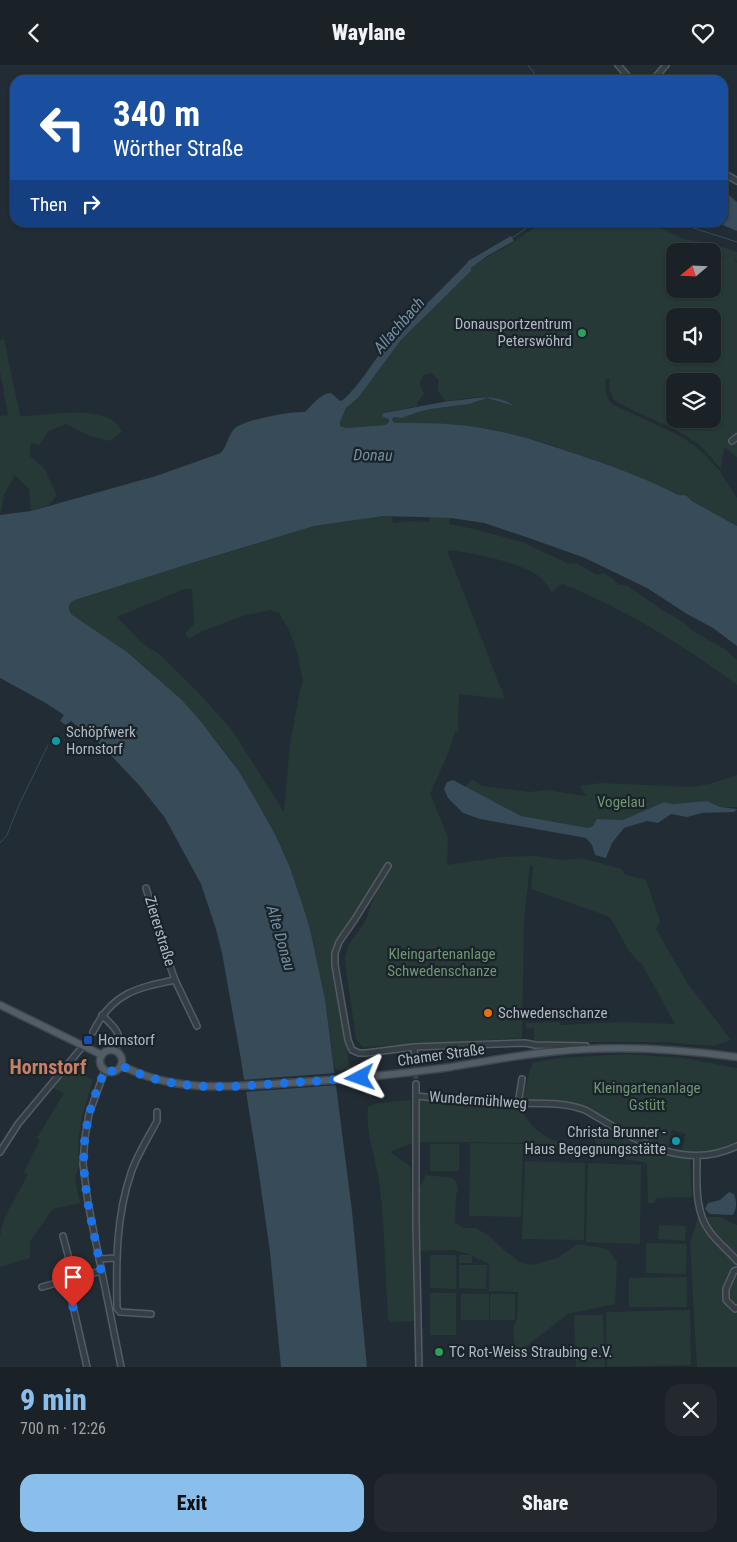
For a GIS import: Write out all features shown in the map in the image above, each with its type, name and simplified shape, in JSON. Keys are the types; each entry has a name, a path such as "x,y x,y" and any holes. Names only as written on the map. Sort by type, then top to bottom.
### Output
{"main road":[{"path":"0,1005 90,1050 100,1054 106,1051 115,1051 121,1059 120,1065 112,1071 105,1070 101,1065 100,1054"},
{"name":"Chamer Straße","path":"120,1065 171,1084 220,1088 360,1078 446,1068 542,1053 595,1049 628,1048 696,1052 737,1057"}],"street":[{"path":"618,65 627,75"},
{"path":"657,75 666,65"},
{"path":"732,441 737,437"},
{"path":"388,866 356,919 339,942 335,953 335,965 348,1040 352,1050 366,1053 414,1047 525,1043 535,1045 617,1046 628,1048"},
{"name":"Ziererstraße","path":"93,1032 102,1015 113,1003 128,993 149,985 176,980 146,888"},
{"path":"176,980 197,1026"},
{"path":"102,1015 119,1035 119,1043 115,1051"},
{"path":"0,1152 18,1124 83,1046"},
{"path":"414,1047 415,1059"},
{"path":"105,1070 89,1114 84,1150 86,1191 121,1367"},
{"path":"518,1104 522,1079"},
{"path":"416,1084 416,1096"},
{"name":"Wundermühlweg","path":"419,1367 416,1096 577,1107 585,1109 622,1133 648,1146 666,1152 715,1155 737,1146"},
{"path":"150,1314 120,1312 117,1308 117,1258 121,1213 127,1185 134,1164 157,1121 158,1112"},
{"path":"696,1155 698,1196 704,1222 712,1235 737,1261"},
{"path":"63,1236 74,1278"},
{"path":"99,1259 117,1258"},
{"path":"737,1270 734,1271 726,1289 726,1300 735,1309 737,1308"},
{"path":"42,1287 101,1271"},
{"path":"67,1280 87,1367"}],"green space":[{"path":"537,227 659,227 683,239 710,243 666,243 666,298 721,298 721,257 727,258 721,256 721,247 737,252 737,261 733,260 737,263 737,457 724,447 721,469 694,441 671,428 721,428 721,373 666,373 666,425 614,400 609,389 610,379 606,379 606,386 607,395 612,404 678,435 694,445 706,456 719,470 737,498 737,526 682,495 549,444 490,429 458,425 394,423 392,419 394,417 402,418 418,412 469,404 487,398 513,406 497,399 480,397 445,401 437,390 439,380 431,373 423,375 420,384 424,394 417,403 418,406 384,413 383,417 389,419 389,422 385,425 346,428 340,426 346,408 358,398 401,340 471,271 471,268"},
{"path":"4,339 20,416 70,413 96,414 116,423 122,432 110,441 90,436 66,424 49,431 39,445 30,443 30,456 44,468 57,495 49,505 31,511 29,489 15,475 4,495 0,515 0,416 8,415 0,371 0,340"},
{"name":"Kleingartenanlage Schwedenschanze","path":"392,516 393,523 410,521 429,522 430,517 450,518 449,524 522,542 569,564 576,563 597,575 603,573 612,578 618,585 627,585 662,610 683,622 691,630 726,650 737,660 737,685 653,629 586,594 563,584 558,586 552,593 541,578 523,568 482,556 447,550 505,699 459,694 458,731 455,732 449,751 430,794 448,837 447,865 502,857 536,856 563,860 582,858 622,869 624,874 646,880 660,921 656,929 688,984 731,1040 713,1046 666,1042 534,1042 534,1028 526,1028 526,1023 559,1022 560,1025 622,1022 675,1024 643,966 629,951 610,917 531,889 533,867 530,865 524,921 522,1038 363,1047 356,1039 345,956 351,941 366,919 376,893 370,892 342,934 333,961 350,1069 338,1071 334,1066 325,999 310,929 289,865 275,834 253,795 222,748 182,700 127,652 71,614 69,607 75,600 314,526","holes":["184,589 192,589 194,624 186,632 189,639 202,631 246,615 271,610 279,613 288,628 297,651 303,682 290,744 284,812 232,730 198,692 159,654 143,644 117,617"]},
{"name":"Vogelau","path":"737,775 737,807 720,807 707,801 673,804 664,802 623,820 597,819 593,826 588,828 521,816 465,787 472,779 482,786 529,792 546,790 586,796 580,786 601,783 691,787 710,784"},
{"name":"Kleingartenanlage Gstütt","path":"627,1054 682,1058 737,1068 737,1145 710,1152 681,1152 686,1134 672,1130 667,1149 649,1143 582,1106 560,1102 522,1101 532,1063 559,1058"},
{"path":"68,1067 93,1080 82,1116 78,1142 79,1166 75,1178 80,1203 53,1209 30,1241 30,1258 0,1267 2,1225 28,1174 24,1172 40,1140 37,1138 64,1093 52,1087"},
{"path":"419,1099 519,1108 535,1129 548,1138 580,1149 580,1160 524,1143 419,1142"},
{"path":"411,1100 412,1143 390,1152 411,1167 414,1321 390,1322 388,1319 380,1188 368,1127 368,1107 377,1103"},
{"path":"606,1125 646,1147 690,1159 692,1197 656,1198 655,1203 648,1203 647,1163 629,1160 597,1146 592,1135 597,1127"},
{"path":"470,1143 523,1144 521,1217 469,1216"},
{"path":"430,1144 459,1144 459,1171 430,1171"},
{"path":"525,1161 585,1163 584,1240 522,1239"},
{"path":"588,1163 641,1165 640,1244 586,1242"},
{"path":"426,1175 452,1178 456,1182 458,1189 455,1223 465,1228 476,1228 489,1236 521,1263 534,1265 557,1258 578,1244 608,1249 617,1262 615,1304 568,1314 516,1354 513,1330 517,1318 518,1292 489,1291 489,1264 472,1256 472,1263 459,1263 459,1255 471,1255 455,1250 419,1251 420,1187"},
{"path":"698,1217 720,1217 737,1225 737,1367 697,1367 690,1243"},
{"path":"659,1225 686,1226 685,1241 658,1239"},
{"path":"646,1243 687,1244 686,1274 646,1273"},
{"path":"430,1255 456,1255 456,1289 430,1288"},
{"path":"459,1265 487,1265 486,1289 459,1288"},
{"path":"687,1277 687,1307 629,1307 629,1278"},
{"path":"430,1293 456,1293 456,1335 430,1335"},
{"path":"461,1294 489,1294 489,1320 461,1320"},
{"path":"490,1294 515,1294 515,1320 490,1320"},
{"path":"690,1310 691,1365 607,1367 606,1312"},
{"path":"574,1315 603,1315 605,1367 576,1367"}],"water":[{"path":"728,194 737,202 737,231 728,227"},
{"path":"511,236 514,241 487,256 471,268 471,271 401,340 358,398 346,408 340,426 346,428 385,425 389,422 389,419 383,417 384,413 449,401 482,397 498,399 514,406 487,398 469,404 431,409 402,418 394,417 392,419 394,423 459,425 522,437 607,464 678,495 686,495 692,501 737,526 737,646 713,628 687,614 647,588 585,558 484,523 451,518 383,516 314,526 75,600 69,605 71,614 127,652 182,700 238,770 275,834 289,865 310,929 325,999 352,1211 367,1367 281,1367 270,1252 258,1167 240,1054 216,929 201,884 165,818 139,785 102,746 71,721 66,725 60,721 64,715 0,678 0,515 31,511 156,476 221,453 234,429 247,422 305,412 317,400 331,393 340,401 343,400 386,346 468,261"},
{"path":"453,780 521,816 588,828 593,826 597,819 623,820 664,802 673,804 707,801 720,807 737,809 734,812 702,813 687,817 671,814 658,823 647,821 624,828 612,843 606,858 595,855 592,845 586,838 480,819 463,813 448,798 444,789 447,782"},
{"path":"729,1192 734,1194 736,1200 733,1215 710,1214 705,1209 708,1203 720,1200"}],"pier":[{"path":"337,1073 339,1085 244,1092 242,1080"}],"waterway":[{"path":"528,65 535,75"},
{"name":"Allachbach","path":"512,238 528,227"},
{"name":"Allachbach","path":"690,227 737,242"},
{"path":"0,843 7,835 19,805 48,745"}],"tunnel":[{"path":"415,1059 416,1084"}],"place":[{"name":"Donausportzentrum Peterswöhrd","path":"582,333"},
{"name":"Schöpfwerk Hornstorf","path":"56,741"},
{"name":"Schwedenschanze","path":"488,1013"},
{"name":"Hornstorf","path":"88,1040"},
{"name":"Christa Brunner - Haus Begegnungsstätte","path":"676,1141"},
{"name":"TC Rot-Weiss Straubing e.V.","path":"439,1352"}],"district":[{"name":"Hornstorf","path":"48,1067"}],"route":[{"path":"73,1307 67,1280 101,1271 83,1165 86,1125 105,1070 116,1070 120,1065 131,1071 171,1084 220,1088 360,1078"}],"water label":[{"name":"Donau","path":"373,455"},
{"name":"Alte Donau","path":"281,938"}]}
